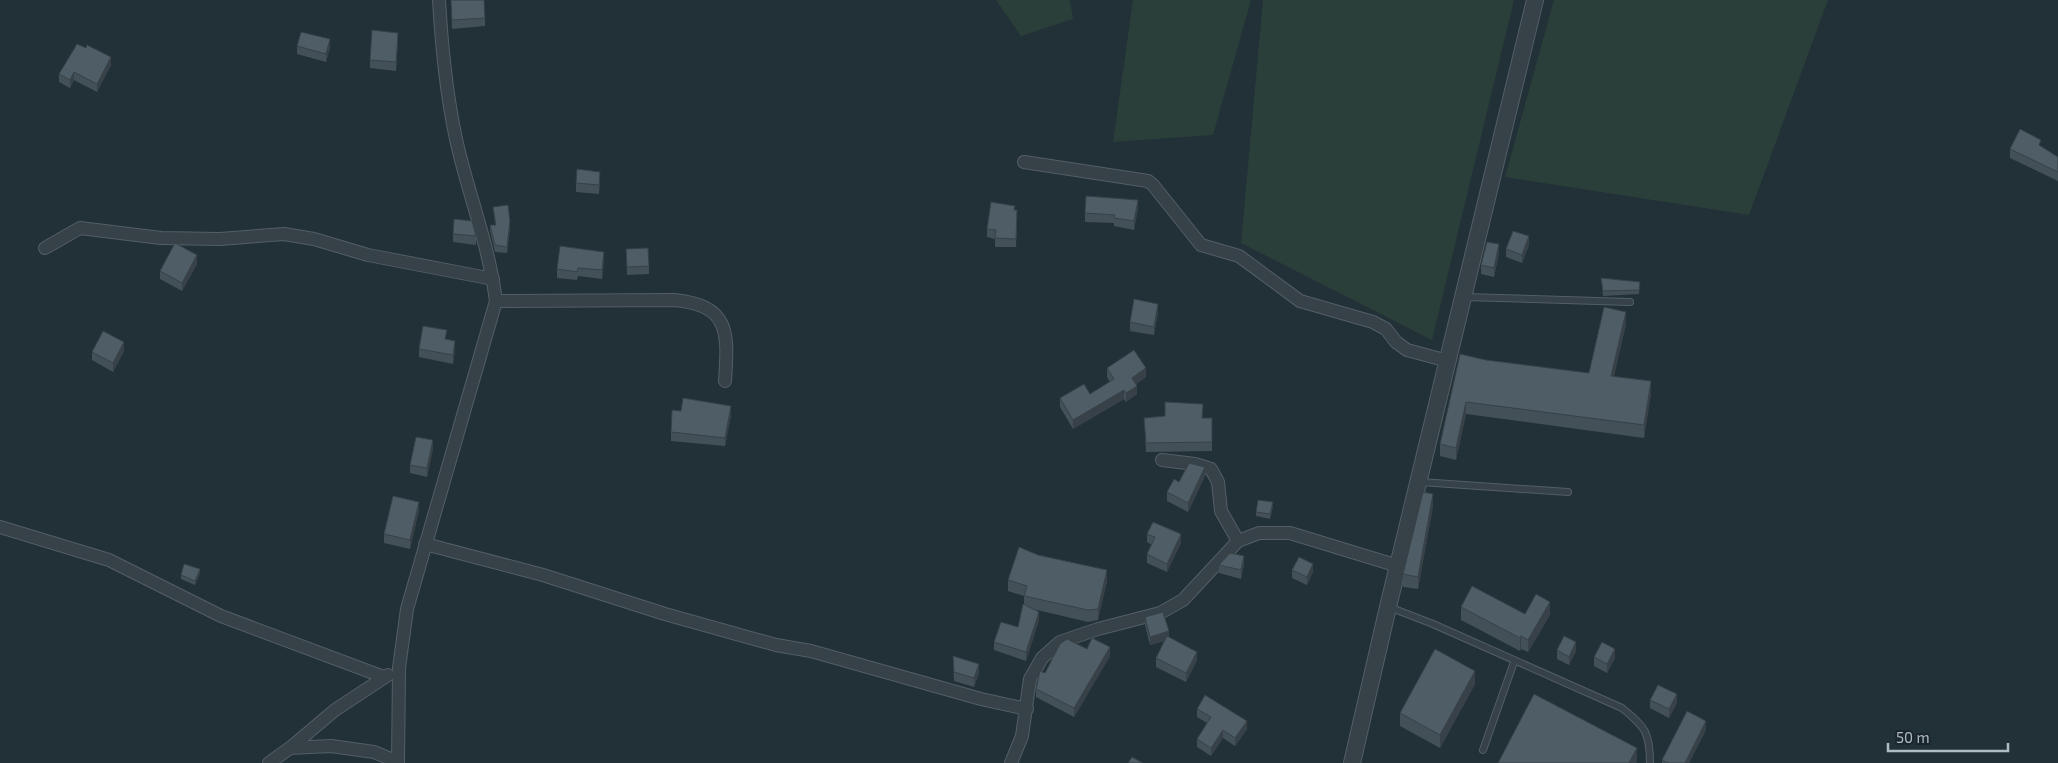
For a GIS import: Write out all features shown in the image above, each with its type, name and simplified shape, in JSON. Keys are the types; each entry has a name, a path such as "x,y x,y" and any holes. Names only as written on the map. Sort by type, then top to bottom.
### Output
{"street":[{"path":"290,748 331,746 357,749 398,762 399,668 407,609 496,301 483,230 460,156 448,95 439,0"},
{"path":"1352,763 1388,606 1535,0"},
{"path":"1024,162 1148,181 1201,245 1239,256 1300,301 1373,322 1386,329 1396,342 1407,350 1448,360"},
{"path":"45,248 68,233 84,228 160,238 220,239 284,234 314,239 368,255 493,279"},
{"path":"496,301 674,300 692,302 704,306 719,318 727,339 726,381"},
{"path":"1162,460 1195,464 1211,469 1218,482 1221,511 1238,541"},
{"path":"0,527 109,560 221,616 384,677"},
{"path":"1011,763 1022,736 1028,709 1030,679 1042,658 1060,642 1098,629 1160,613 1183,600 1238,541 1259,533 1290,533 1398,566"},
{"path":"425,544 466,557 544,575 731,632 811,651 981,699 1028,709"},
{"path":"269,763 335,710 399,668"}],"lane":[{"path":"1463,297 1630,302"},
{"path":"1419,482 1568,492"},
{"path":"1388,606 1622,708 1643,725 1650,741 1650,763"},
{"path":"1483,750 1514,662"}],"green space":[{"path":"996,0 1070,0 1073,19 1021,36"},
{"path":"1133,0 1251,0 1213,135 1113,142"},
{"path":"1263,0 1514,0 1432,340 1241,243"},
{"path":"1554,0 1828,0 1749,215 1505,177"}],"building":[{"path":"451,0 484,0 485,18 452,20"},
{"path":"372,30 398,33 396,62 370,60"},
{"path":"301,32 330,39 326,54 297,46"},
{"path":"77,44 86,48 87,45 111,57 97,84 74,72 70,80 59,74"},
{"path":"2020,129 2041,140 2039,145 2058,157 2058,172 2010,149"},
{"path":"577,169 600,172 599,185 576,183"},
{"path":"1086,196 1138,200 1134,221 1114,218 1115,215 1085,213"},
{"path":"991,202 1015,206 1014,210 1017,210 1016,239 995,238 996,230 987,229"},
{"path":"508,205 510,221 507,247 495,245 490,225 496,225 493,207"},
{"path":"454,219 472,221 476,236 453,234"},
{"path":"1513,231 1529,236 1522,255 1506,249"},
{"path":"1487,242 1499,244 1494,268 1481,265"},
{"path":"175,243 197,255 182,283 160,271"},
{"path":"560,246 604,252 602,270 578,268 577,272 557,269"},
{"path":"648,248 649,266 627,267 626,249"},
{"path":"1601,278 1640,282 1639,290 1603,291"},
{"path":"1134,299 1158,304 1154,327 1130,322"},
{"path":"1604,307 1626,312 1611,376 1651,381 1644,425 1466,402 1456,448 1440,444 1460,354 1486,360 1589,373"},
{"path":"423,326 447,330 445,339 455,341 453,355 419,349"},
{"path":"103,331 124,342 113,363 92,352"},
{"path":"1134,350 1146,368 1132,378 1137,386 1126,393 1124,390 1073,420 1060,398 1084,384 1090,394 1114,379 1107,368"},
{"path":"683,398 731,406 725,438 671,432 672,410 681,411"},
{"path":"1165,402 1203,404 1202,418 1212,418 1212,442 1146,443 1144,418 1165,416"},
{"path":"416,437 433,440 427,468 410,465"},
{"path":"1189,463 1205,467 1188,503 1167,492 1174,479 1179,482"},
{"path":"1423,492 1433,494 1418,577 1403,574"},
{"path":"393,496 419,502 410,540 384,534"},
{"path":"1258,500 1273,502 1270,514 1256,512"},
{"path":"1153,522 1181,534 1167,564 1147,554 1155,537 1147,534"},
{"path":"1019,547 1038,555 1107,570 1098,609 1088,610 1024,596 1027,586 1008,580"},
{"path":"1230,553 1244,556 1241,570 1219,565"},
{"path":"1299,557 1313,564 1307,577 1292,570"},
{"path":"184,564 200,569 195,581 181,575"},
{"path":"1472,586 1525,614 1536,594 1550,602 1528,640 1521,636 1520,638 1461,607"},
{"path":"1023,604 1039,612 1026,652 994,642 1001,622 1018,627"},
{"path":"1163,612 1169,631 1150,637 1145,617"},
{"path":"1167,636 1197,652 1186,673 1156,658"},
{"path":"1564,636 1576,642 1569,657 1557,650"},
{"path":"1092,638 1110,647 1074,708 1036,689 1040,671 1045,673 1060,644 1067,639 1087,649"},
{"path":"1602,642 1615,649 1607,664 1594,657"},
{"path":"1435,649 1475,671 1440,735 1400,713"},
{"path":"953,656 979,664 974,678 954,672"},
{"path":"1658,685 1677,694 1669,709 1650,700"},
{"path":"1534,694 1637,748 1629,763 1498,763"},
{"path":"1205,695 1247,721 1235,738 1223,730 1211,748 1197,739 1211,717 1197,709"},
{"path":"1687,711 1706,721 1685,763 1669,763 1662,760"},
{"path":"1132,757 1143,763 1128,763"}]}
